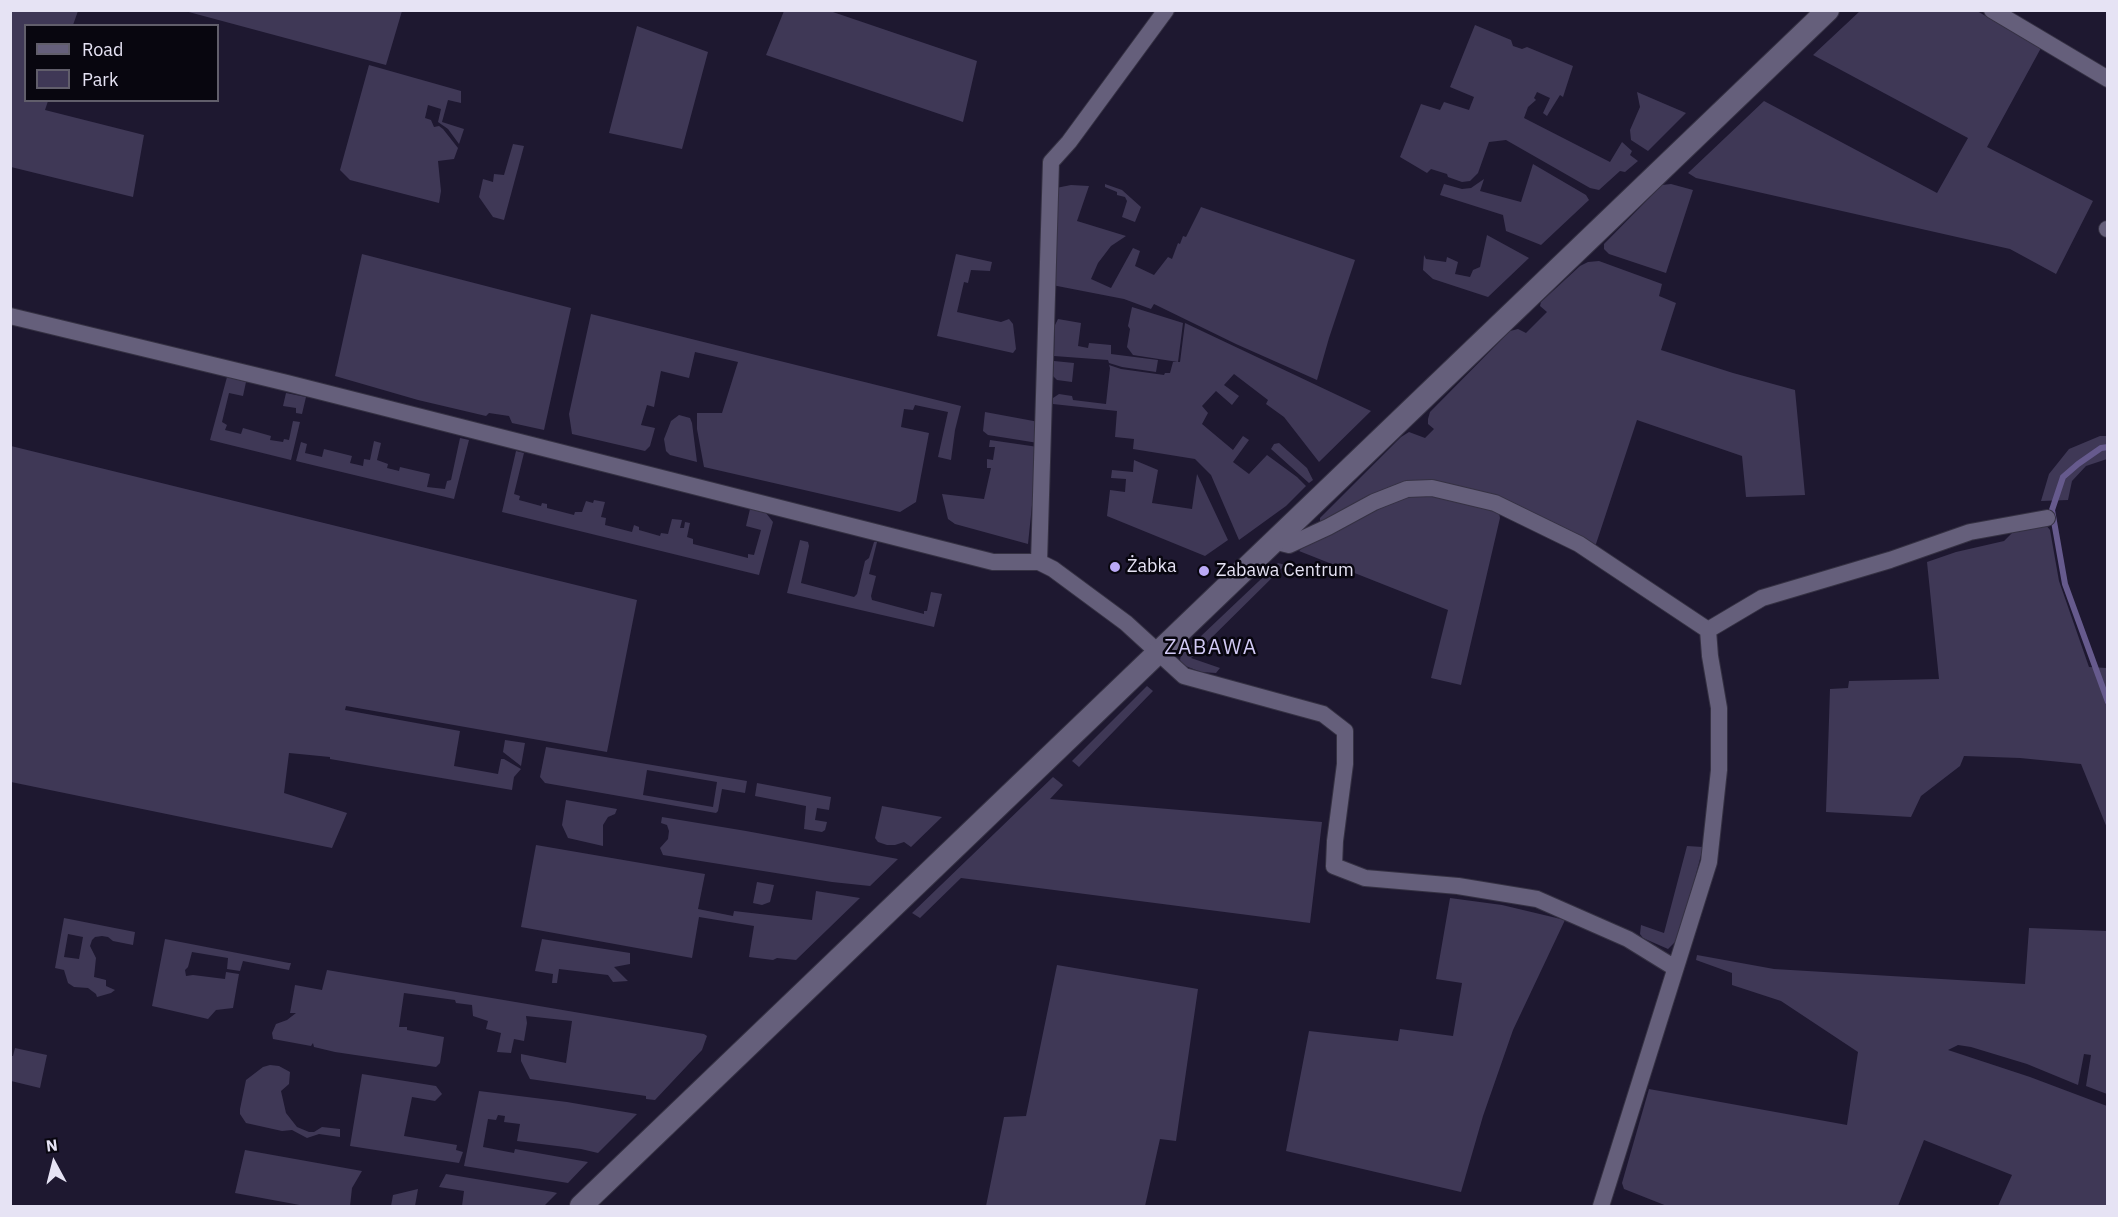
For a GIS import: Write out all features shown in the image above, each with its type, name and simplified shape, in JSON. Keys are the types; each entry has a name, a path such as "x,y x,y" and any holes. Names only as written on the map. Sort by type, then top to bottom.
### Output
{"main road":[{"path":"582,1206 1828,10"}],"street":[{"path":"1039,562 1051,162 1069,142 1166,10"},
{"path":"1992,10 2108,79"},
{"path":"10,316 287,383 993,562 1039,562 1053,569 1126,624 1184,676 1323,714 1345,731 1345,764 1334,866 1365,878 1458,886 1536,899 1628,939 1675,968"},
{"path":"1273,541 1289,545 1374,502 1407,489 1432,488 1495,503 1579,544 1708,630"},
{"path":"1708,630 1762,598 1890,560 1971,532 2047,518"},
{"path":"1601,1206 1709,862 1719,770 1719,708 1708,630"}],"green space":[{"path":"11,10 78,11 73,24 24,24 24,102 48,102 45,110 144,135 133,197 11,167"},
{"path":"402,10 386,65 185,11"},
{"path":"827,10 977,61 963,122 766,55 784,11"},
{"path":"1860,11 1977,11 2041,48 1987,147 2093,201 2056,274 2010,249 1696,178 1688,173 1764,101 1937,193 1968,138 1813,55"},
{"path":"1475,25 1511,40 1513,46 1522,49 1527,47 1573,66 1563,97 1560,95 1547,116 1543,113 1550,98 1537,92 1534,98 1536,100 1528,107 1524,118 1610,162 1622,142 1632,151 1630,155 1638,161 1625,172 1620,171 1599,190 1590,188 1506,140 1489,142 1478,173 1470,181 1462,182 1431,169 1427,173 1400,157 1421,104 1440,110 1444,102 1469,110 1474,97 1450,87"},
{"path":"637,26 708,52 682,149 609,133"},
{"path":"369,65 461,91 461,103 448,100 442,122 464,129 459,144 448,129 438,122 441,109 428,105 425,118 431,120 434,127 439,126 443,129 458,148 454,159 438,161 441,191 439,203 350,180 340,170"},
{"path":"1637,92 1686,113 1648,151 1631,140 1630,130 1640,107"},
{"path":"513,144 524,146 504,220 493,217 479,197 483,179 493,182 494,174 504,175"},
{"path":"1533,164 1586,195 1589,200 1541,245 1506,231 1503,215 1440,195 1444,184 1462,189 1471,188 1484,179 1480,191 1521,202"},
{"path":"1105,184 1122,190 1141,207 1135,222 1122,217 1127,201 1125,197 1117,195 1117,192 1105,187"},
{"path":"1671,184 1693,190 1666,273 1609,254 1604,249 1604,244 1662,185"},
{"path":"1071,185 1089,186 1077,221 1126,236 1111,246 1098,263 1091,279 1111,288 1133,248 1140,251 1135,266 1154,275 1168,257 1172,259 1178,243 1180,244 1183,236 1186,237 1201,207 1355,260 1317,380 1154,304 1151,309 1124,299 1052,285 1056,188"},
{"path":"1487,235 1529,258 1488,297 1433,279 1423,270 1424,255 1426,259 1446,262 1447,257 1458,262 1455,274 1470,277 1473,270 1480,267"},
{"path":"362,254 571,308 544,430 512,423 509,416 489,413 486,416 418,400 335,376"},
{"path":"956,254 992,262 990,271 971,270 968,283 964,282 957,312 1001,322 1009,319 1013,324 1016,349 1013,353 937,336"},
{"path":"1599,261 1662,284 1659,296 1676,303 1661,350 1795,390 1805,495 1746,497 1742,456 1637,420 1594,550 1428,482 1324,522 1320,521 1320,518 1401,437 1409,432 1425,438 1434,429 1428,424 1430,412 1510,331 1518,329 1526,333 1547,312 1540,306 1541,302 1580,266 1588,262"},
{"path":"1132,307 1183,323 1178,362 1133,355 1127,347"},
{"path":"591,314 961,406 951,460 938,457 948,412 915,405 913,410 904,409 901,427 929,433 916,502 900,512 704,467 697,429 697,413 722,413 738,362 695,352 689,378 661,371 654,407 647,405 641,425 655,428 650,446 645,451 572,434 569,414"},
{"path":"1058,319 1081,323 1078,346 1088,348 1089,343 1111,345 1111,354 1158,360 1156,372 1122,367 1109,363 1108,360 1054,356 1055,325"},
{"path":"1185,323 1371,411 1319,462 1284,417 1266,404 1268,400 1234,374 1224,385 1239,396 1232,405 1216,391 1202,406 1208,413 1202,424 1233,450 1243,436 1249,440 1233,462 1249,474 1267,455 1306,486 1286,506 1239,540 1211,475 1195,459 1133,449 1134,439 1115,437 1117,411 1053,404 1053,398 1059,394 1072,396 1073,400 1106,404 1109,365 1164,375 1170,373 1173,362 1180,362"},
{"path":"1054,361 1074,363 1072,382 1057,380 1053,376"},
{"path":"227,377 246,382 243,396 229,393 222,422 227,425 225,430 241,434 243,428 271,436 270,440 283,442 284,439 289,440 293,421 300,422 291,460 210,440"},
{"path":"286,393 306,397 302,414 296,413 296,408 283,406"},
{"path":"985,412 1039,422 1038,443 988,435 983,431"},
{"path":"679,415 690,418 692,423 697,462 670,455 666,451 664,439 671,421"},
{"path":"2100,436 2107,436 2107,459 2086,466 2072,481 2068,500 2041,501 2049,474 2069,449"},
{"path":"460,438 469,440 454,499 296,461 301,442 307,444 305,453 322,457 324,449 352,456 350,463 363,466 364,459 370,460 374,441 381,443 377,460 388,464 387,468 399,471 400,467 430,474 427,487 445,489 447,481 451,480"},
{"path":"990,440 1038,447 1028,544 955,524 948,519 942,494 984,499 991,468 987,468 987,459 993,460 995,447 989,447"},
{"path":"1279,443 1307,468 1313,480 1309,483 1271,449 1274,444"},
{"path":"11,446 637,600 607,752 346,706 345,710 460,731 454,766 498,774 501,759 504,759 521,769 514,777 512,790 330,759 330,757 289,753 284,793 347,813 332,848 11,782"},
{"path":"516,451 524,453 514,494 520,496 519,500 541,506 542,503 547,504 547,508 574,515 575,512 582,512 586,501 605,502 601,517 606,518 605,525 632,532 634,525 639,527 639,530 660,536 661,533 668,534 672,519 682,520 680,528 684,528 685,522 690,523 687,537 693,539 693,544 748,558 748,554 754,555 761,530 746,526 750,509 766,513 773,522 759,575 502,512"},
{"path":"1134,460 1158,470 1152,503 1192,509 1197,474 1228,540 1205,556 1107,516 1110,490 1125,492 1126,479 1111,478 1112,470 1133,472"},
{"path":"1427,492 1499,513 1500,518 1461,685 1431,678 1448,610 1299,551 1309,542 1408,495"},
{"path":"2045,524 2050,530 2059,581 2089,667 2107,668 2107,828 2081,764 2020,758 1964,756 1960,766 1921,796 1911,817 1826,812 1830,689 1848,688 1849,681 1939,679 1927,562 1956,552 2004,541 2016,529"},
{"path":"800,540 808,542 809,546 801,583 854,597 857,594 865,561 869,558 874,542 877,542 869,574 876,576 872,600 924,614 924,611 927,611 931,592 942,594 934,627 787,593"},
{"path":"1278,563 1285,565 1191,658 1220,668 1216,673 1201,672 1183,665 1180,660 1181,655"},
{"path":"1147,686 1153,691 1079,767 1072,761"},
{"path":"505,740 525,743 521,766 503,752"},
{"path":"546,747 747,781 745,793 722,789 716,813 545,783 540,777","holes":["647,770 717,782 713,807 643,795"]},
{"path":"1053,777 1063,785 1050,799 1322,822 1310,923 961,878 920,918 912,913"},
{"path":"757,783 831,797 829,810 817,808 815,820 827,822 825,830 822,832 804,829 806,806 755,796"},
{"path":"566,800 617,809 603,825 603,846 568,838 562,825"},
{"path":"882,806 942,817 911,847 904,842 887,845 878,842 875,838"},
{"path":"662,817 898,859 870,886 663,855 660,848 668,839 669,831 667,825 661,823"},
{"path":"536,845 705,874 698,909 733,916 734,911 812,920 816,891 860,898 796,960 749,957 754,926 699,917 692,958 521,927"},
{"path":"1687,846 1703,847 1680,937 1668,949 1643,938 1640,934 1641,925 1664,933"},
{"path":"757,882 774,885 770,902 762,905 753,903"},
{"path":"1450,898 1502,905 1565,920 1513,1030 1483,1116 1461,1192 1286,1151 1309,1031 1398,1041 1400,1029 1453,1036 1462,983 1436,979"},
{"path":"64,918 135,932 133,945 102,936 92,940 90,946 96,958 94,977 106,980 106,986 115,990 111,993 97,997 88,988 74,987 68,983 64,970 55,968","holes":["68,934 83,937 79,959 64,957"]},
{"path":"2029,928 2107,931 2107,1094 2086,1086 2091,1055 2084,1054 2078,1085 2027,1064 1971,1047 1958,1045 1948,1050 2107,1106 2107,1206 1998,1206 2012,1175 1924,1140 1898,1206 1667,1206 1624,1189 1622,1183 1649,1089 1847,1125 1858,1052 1781,1001 1732,985 1732,973 1696,960 1697,955 1774,969 2025,984"},
{"path":"165,939 291,963 289,970 243,961 240,971 227,969 228,958 192,952 185,970 186,976 225,979 226,972 239,974 233,1008 216,1010 208,1019 152,1006"},
{"path":"542,939 630,953 630,964 614,967 628,981 613,982 608,975 559,969 557,983 552,983 553,974 535,971"},
{"path":"1057,965 1198,989 1176,1141 1160,1139 1145,1206 986,1206 1004,1117 1026,1116"},
{"path":"327,970 707,1036 702,1050 655,1100 646,1099 646,1096 530,1079 521,1061 521,1054 566,1063 572,1021 526,1016 524,1041 514,1039 511,1053 497,1052 501,1033 486,1029 488,1021 473,1016 472,1005 456,1003 455,1000 404,993 399,1027 444,1037 440,1063 436,1067 335,1052 314,1047 313,1043 311,1046 273,1039 272,1033 276,1024 296,1013 290,1013 295,985 322,990"},
{"path":"15,1048 47,1055 40,1088 11,1081 11,1056"},
{"path":"279,1066 290,1072 289,1084 281,1091 286,1113 297,1127 309,1132 322,1127 340,1129 340,1137 319,1134 307,1138 292,1130 282,1131 246,1123 240,1114 240,1109 246,1080 263,1067"},
{"path":"362,1074 436,1086 442,1094 435,1101 412,1097 404,1136 457,1145 456,1150 463,1152 459,1163 350,1146"},
{"path":"479,1091 637,1114 598,1153 517,1141 520,1124 504,1122 505,1116 498,1115 496,1120 488,1119 483,1147 514,1153 515,1149 588,1162 568,1183 464,1166"},
{"path":"245,1150 362,1171 352,1188 350,1206 305,1206 235,1193"},
{"path":"446,1174 557,1193 544,1206 462,1206 464,1191 439,1187"},
{"path":"418,1189 415,1206 391,1206 393,1195"}],"waterway":[{"path":"2108,447 2101,448 2063,477 2052,510 2065,584 2108,702"}],"place":[{"name":"Żabka","path":"1115,567"},
{"name":"Zabawa Centrum","path":"1204,571"}],"district":[{"name":"ZABAWA","path":"1211,648"}]}
